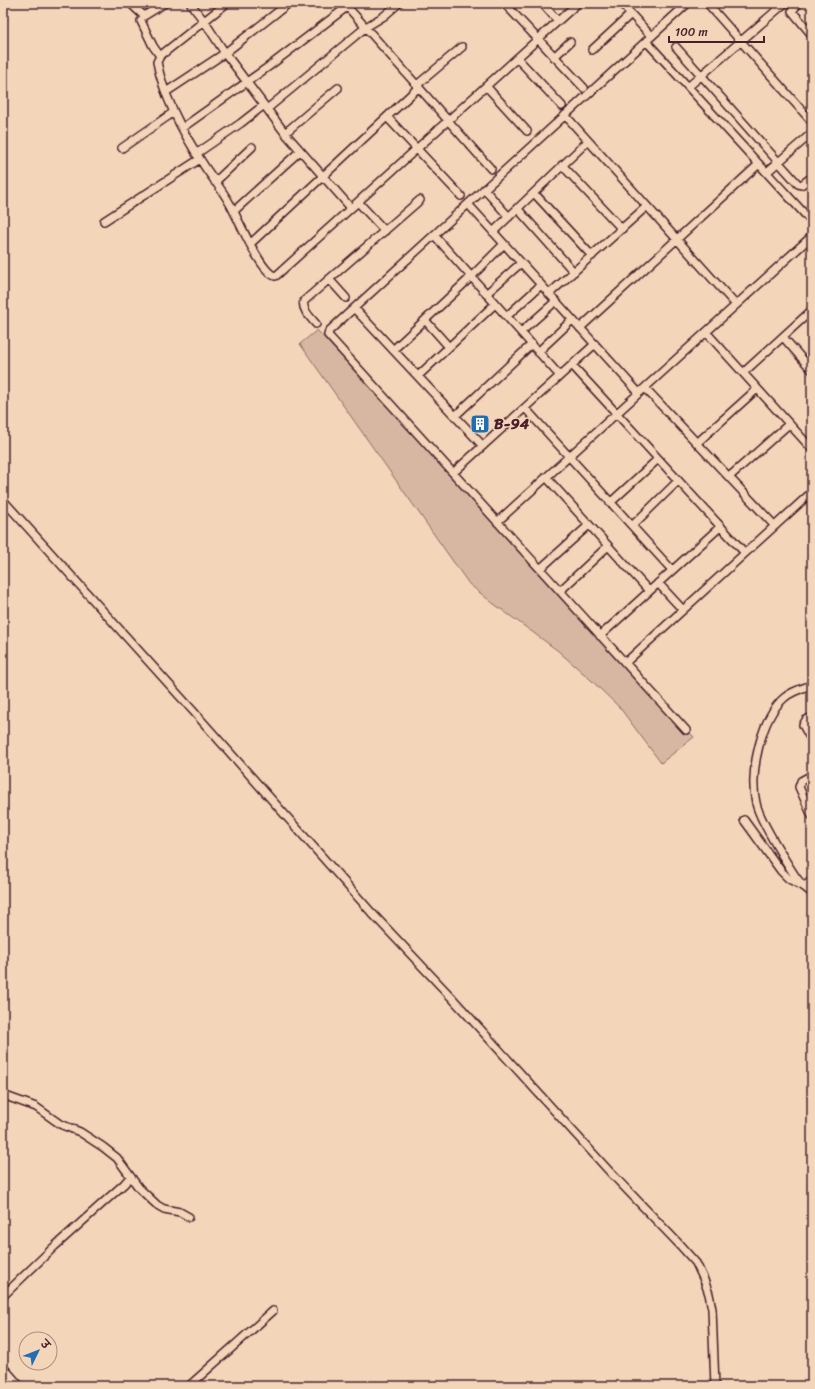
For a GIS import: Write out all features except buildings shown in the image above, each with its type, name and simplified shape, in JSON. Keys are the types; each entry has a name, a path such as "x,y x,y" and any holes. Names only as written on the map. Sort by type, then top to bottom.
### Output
{"street":[{"path":"130,3 144,16 165,3"},
{"path":"190,3 225,53 285,133 322,177 351,208"},
{"path":"227,3 160,56 157,62 166,92 182,128 198,156 228,200 250,244 269,273 274,276 278,275 578,3"},
{"path":"166,92 225,53 289,3"},
{"path":"104,221 198,156 241,123 265,107 366,27 384,16 399,3"},
{"path":"504,3 584,88"},
{"path":"542,3 558,21"},
{"path":"621,3 688,87 812,222"},
{"path":"686,730 329,337 328,334 329,331 354,308 688,3"},
{"path":"688,87 785,3"},
{"path":"799,3 792,10 812,35"},
{"path":"182,128 247,82 348,4 366,27 491,169"},
{"path":"708,4 812,122"},
{"path":"592,50 631,14"},
{"path":"141,21 153,46 160,56"},
{"path":"554,57 570,42"},
{"path":"250,244 387,117 418,86 462,47"},
{"path":"676,47 801,186 812,177"},
{"path":"517,58 562,106"},
{"path":"486,86 527,131"},
{"path":"285,133 338,88"},
{"path":"122,148 174,112"},
{"path":"565,115 736,305"},
{"path":"387,117 461,196"},
{"path":"767,172 812,133"},
{"path":"493,232 588,141"},
{"path":"215,182 252,147"},
{"path":"234,211 300,151"},
{"path":"580,328 759,164"},
{"path":"562,165 622,229"},
{"path":"484,189 509,217"},
{"path":"534,193 592,256"},
{"path":"316,324 304,308 303,303 420,200"},
{"path":"358,202 385,231"},
{"path":"468,204 639,393"},
{"path":"549,294 647,206"},
{"path":"517,208 574,272"},
{"path":"434,235 560,376"},
{"path":"497,522 812,236"},
{"path":"393,350 504,244"},
{"path":"486,294 521,263"},
{"path":"329,279 346,298"},
{"path":"507,316 541,285"},
{"path":"521,332 556,301"},
{"path":"418,376 495,304"},
{"path":"354,308 483,446"},
{"path":"743,373 812,310"},
{"path":"425,320 449,347"},
{"path":"538,352 572,320"},
{"path":"706,332 812,449"},
{"path":"783,337 812,370"},
{"path":"455,416 532,344"},
{"path":"453,473 595,344"},
{"path":"572,365 745,554"},
{"path":"645,388 775,526"},
{"path":"697,443 757,389"},
{"path":"525,408 672,570"},
{"path":"729,477 789,424"},
{"path":"610,502 658,459"},
{"path":"546,477 649,591"},
{"path":"632,526 678,481"},
{"path":"625,663 812,492"},
{"path":"3,500 194,712 371,912 453,999 610,1172 696,1263 709,1294 712,1309 715,1386"},
{"path":"540,569 589,524"},
{"path":"600,636 720,527"},
{"path":"560,591 608,546"},
{"path":"658,583 683,610"},
{"path":"803,886 777,845 760,814 756,804 754,783 758,748 769,719 779,703 792,692 811,688"},
{"path":"812,716 804,722 803,725 812,741"},
{"path":"812,775 801,781 799,787 812,816"},
{"path":"744,820 781,871 789,879 803,886 812,893"},
{"path":"803,886 812,880"},
{"path":"3,1095 36,1107 60,1124 80,1132 113,1155 130,1177 160,1208 180,1212 189,1217"},
{"path":"3,1296 130,1177"},
{"path":"189,1386 273,1311"},
{"path":"3,1367 20,1386"}],"shaded area":[{"path":"317,330 576,613 694,737 661,763 620,708 591,680 557,650 469,584 300,344"}],"place":[{"name":"B-94","path":"480,424"}]}
